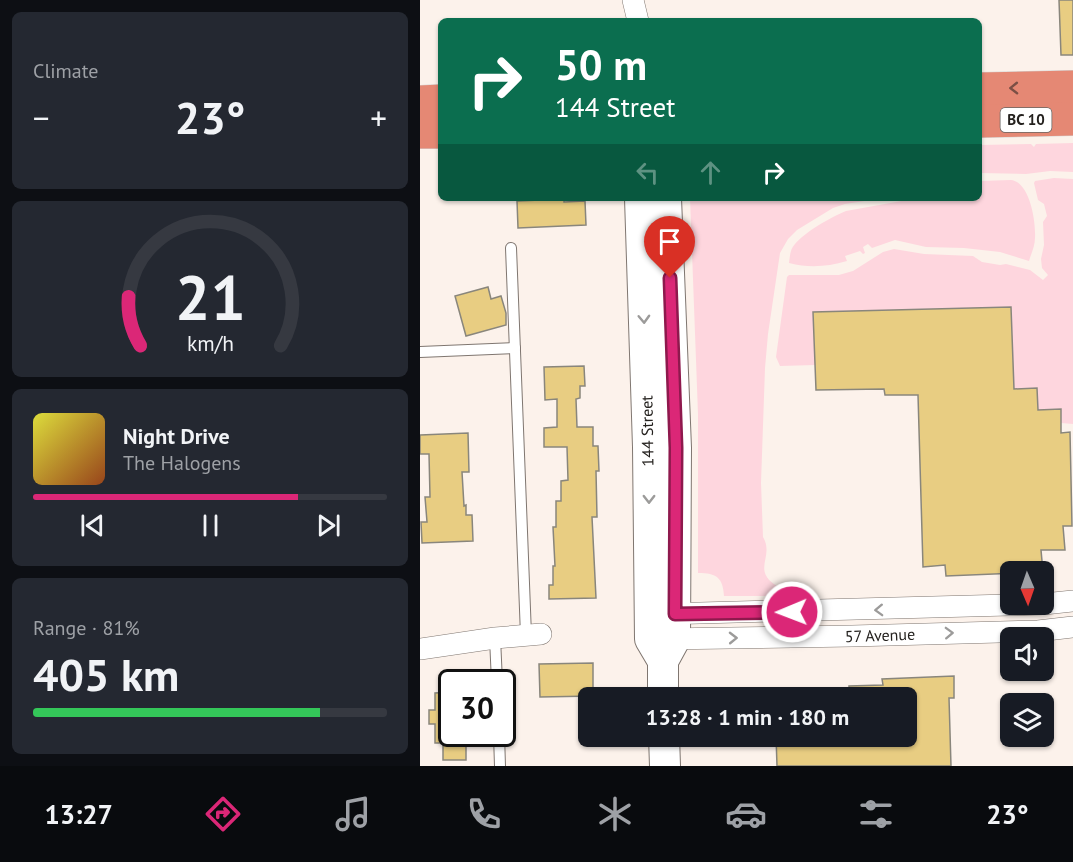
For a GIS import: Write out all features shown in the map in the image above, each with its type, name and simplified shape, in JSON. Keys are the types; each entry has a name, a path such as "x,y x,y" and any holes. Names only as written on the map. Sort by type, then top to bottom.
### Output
{"highway":[{"name":"BC 10","path":"982,89 1073,87"},
{"path":"420,102 438,101"},
{"name":"BC 10","path":"982,121 1073,119"},
{"path":"420,132 438,132"}],"main road":[{"name":"144 Street","path":"640,201 648,447 662,633 663,687"},
{"name":"144 Street","path":"662,633 676,448 666,201"},
{"path":"664,747 665,766"}],"street":[{"path":"633,0 637,18"},
{"name":"57 Avenue","path":"1054,603 1073,601"},
{"name":"57 Avenue","path":"662,633 1000,607"},
{"name":"57 Avenue","path":"662,633 852,636 1073,627"},
{"path":"420,649 533,634"}],"lane":[{"path":"511,248 533,634"},
{"path":"420,352 515,348"},
{"path":"495,638 496,669"},
{"path":"499,747 500,766"}],"shaded area":[{"path":"1073,143 1073,172 982,173 982,145 1031,144 1034,147 1036,144"},
{"path":"1054,178 1073,179 1073,424 1061,423 1038,410 1037,388 1014,389 1011,307 813,312 815,365 780,366 776,357 789,275 839,275 853,271 883,252 894,249 924,254 973,256 982,262 1006,264 1030,270 1043,280 1048,275 1042,268 1041,259 1044,245 1043,222 1047,216 1044,204 1038,200 1034,183"},
{"path":"1011,180 1018,182 1023,188 1033,213 1035,231 1034,247 1029,261 1000,252 926,247 895,240 872,248 868,244 863,247 865,253 860,251 845,256 847,261 839,263 804,266 789,263 792,248 799,239 846,211 901,201 982,201 982,181"},
{"path":"690,201 864,201 833,208 797,230 788,239 780,253 765,368 761,483 763,537 766,545 765,571 767,578 786,591 787,596 724,596 718,578 710,574 698,573 698,414"}],"building":[{"path":"1059,0 1073,0 1073,55 1061,55"},
{"path":"517,201 585,201 586,225 518,228"},
{"path":"488,287 491,299 501,296 506,313 506,325 466,336 455,296"},
{"path":"1011,307 1014,389 1037,388 1038,410 1061,409 1061,433 1070,432 1072,526 1063,526 1065,550 1041,550 1042,561 1000,561 1000,574 946,576 945,565 923,567 918,395 885,395 884,389 816,390 813,312"},
{"path":"584,366 585,386 580,386 580,398 576,399 577,427 593,427 593,446 598,446 597,517 592,517 596,598 549,599 549,585 553,585 553,566 555,566 553,527 556,527 556,501 561,501 561,481 568,480 567,447 544,447 544,428 557,427 557,399 545,400 544,367"},
{"path":"468,433 469,472 462,472 464,506 466,505 466,515 472,515 473,541 422,543 421,522 427,522 425,497 430,497 429,454 420,454 420,435"},
{"path":"593,663 593,687 578,687 578,696 540,697 539,664"},
{"path":"954,676 954,698 949,698 951,766 777,766 776,747 917,747 917,687 849,687 883,685 882,679"},
{"path":"435,693 438,693 438,743 435,743 435,724 429,724 429,710 435,710"},
{"path":"443,747 466,747 466,760 443,760"}],"route":[{"path":"670,278 676,448 675,614 792,612"}]}
